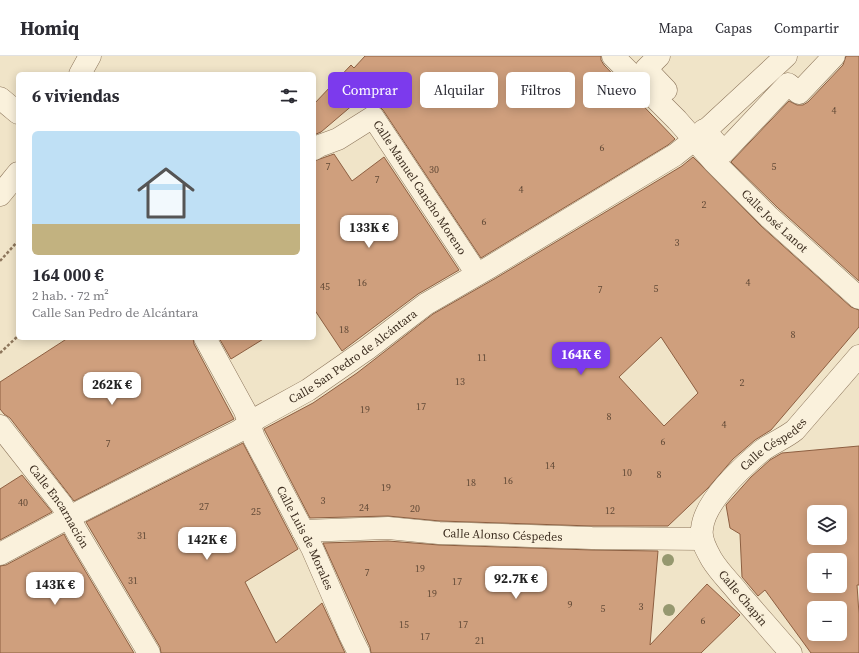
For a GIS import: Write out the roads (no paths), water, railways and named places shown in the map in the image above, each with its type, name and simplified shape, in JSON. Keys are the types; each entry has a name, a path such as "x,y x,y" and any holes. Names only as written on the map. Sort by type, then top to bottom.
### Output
{"street":[{"path":"81,72 90,56"},
{"path":"613,56 677,120 724,152 788,84 799,93 834,56"},
{"path":"659,56 646,69 700,135"},
{"name":"Calle San Pedro de Alcántara","path":"0,554 69,517 239,431 259,417 308,390 367,349 426,304 675,155 700,135 786,56"},
{"path":"0,98 16,111"},
{"name":"Calle Manuel Cancho Moreno","path":"316,148 338,139 373,116 477,274"},
{"name":"Calle José Lanot","path":"700,135 714,162 769,217 859,298"},
{"path":"0,195 16,175"},
{"name":"Calle Luis de Morales","path":"206,340 245,411 254,438 312,548 359,653"},
{"name":"Calle Céspedes","path":"702,539 704,521 712,503 718,495 759,453 788,436 795,430 859,356"},
{"name":"Calle Encarnación","path":"0,426 58,499 149,653"},
{"name":"Calle Alonso Céspedes","path":"303,531 388,528 439,532 584,538 702,539"},
{"name":"Calle Chapín","path":"702,539 713,561 791,653"}]}
